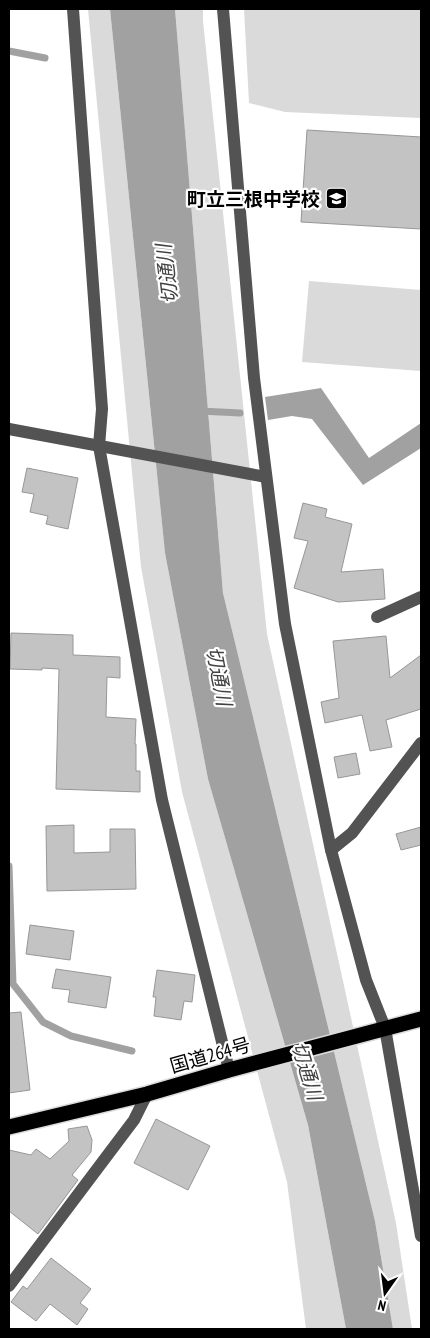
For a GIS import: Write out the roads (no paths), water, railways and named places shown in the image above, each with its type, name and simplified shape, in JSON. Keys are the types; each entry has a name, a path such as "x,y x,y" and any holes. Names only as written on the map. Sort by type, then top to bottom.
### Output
{"highway":[{"name":"国道264号","path":"9,1127 147,1094 421,1019"}],"street":[{"path":"72,9 105,448 162,800 229,1070"},
{"path":"223,9 262,477 285,624 331,850 378,1030 421,1236"},
{"path":"9,429 262,477"},
{"path":"377,617 421,597"},
{"path":"331,850 352,833 421,743"},
{"path":"9,1286 134,1120 147,1094"}],"water":[{"name":"切通川","path":"110,9 175,9 223,593 375,1221 393,1329 346,1329 308,1125 208,779 165,553"},
{"path":"321,388 369,458 421,423 421,448 363,485 312,419 292,416 268,420 265,397"}],"waterway":[{"path":"9,51 45,58"},
{"path":"200,411 240,413"},
{"path":"9,866 13,984 43,1022 71,1036 132,1051"}],"place":[{"name":"町立三根中学校","path":"336,199"}]}
